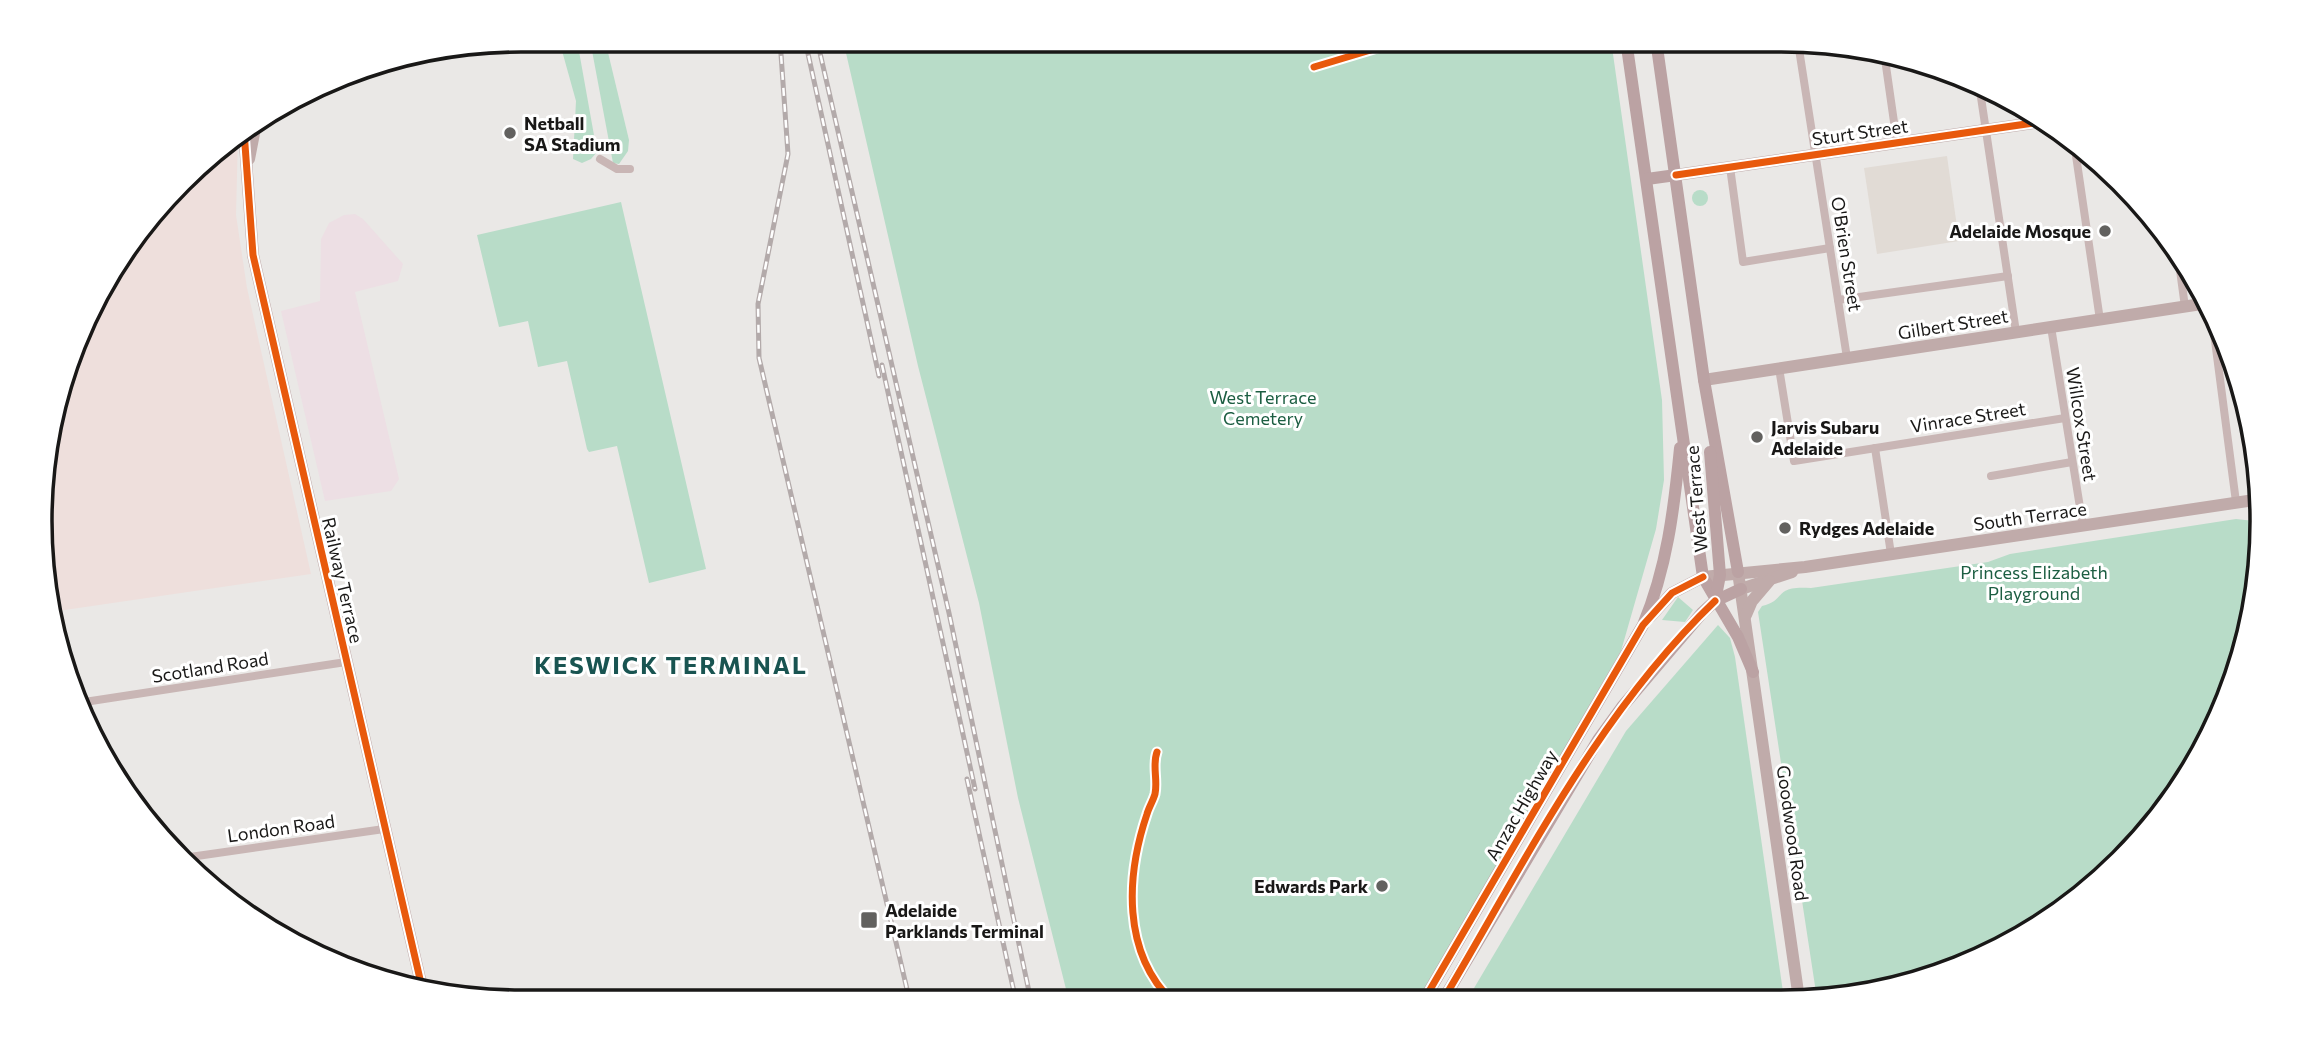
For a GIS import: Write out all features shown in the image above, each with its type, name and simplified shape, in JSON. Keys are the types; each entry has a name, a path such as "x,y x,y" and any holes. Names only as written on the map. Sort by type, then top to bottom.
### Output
{"main road":[{"name":"West Terrace","path":"1628,52 1703,577 1715,601"},
{"name":"West Terrace","path":"1658,52 1704,380 1738,572"},
{"name":"Sturt Street","path":"1676,175 2029,124"},
{"name":"Railway Terrace","path":"245,173 253,138"},
{"name":"Railway Terrace","path":"244,143 253,255 420,979"},
{"path":"1647,179 1676,175"},
{"name":"Gilbert Street","path":"1704,380 2197,305"},
{"name":"West Terrace","path":"1704,380 1720,575 1715,601"},
{"name":"West Terrace","path":"1643,625 1658,585 1669,540 1682,423"},
{"name":"South Terrace","path":"1703,577 1805,567 2249,500"},
{"name":"South Terrace","path":"1741,589 1805,567"},
{"name":"Goodwood Road","path":"1738,572 1798,989"},
{"path":"1643,625 1672,593 1703,577"},
{"path":"1745,618 1752,601 1769,581"},
{"name":"Anzac Highway","path":"1449,990 1598,740 1633,693 1715,601 1741,589"},
{"name":"Goodwood Road","path":"1715,601 1738,637 1753,673"},
{"name":"Anzac Highway","path":"1430,990 1643,625"}],"street":[{"path":"1314,66 1362,52"},
{"name":"O'Brien Street","path":"1800,53 1847,358"},
{"path":"1886,65 1897,143"},
{"path":"1981,97 2016,332"},
{"path":"2076,157 2100,320"},
{"path":"600,159 617,169 630,169"},
{"path":"1730,167 1743,262 1830,248"},
{"path":"1838,300 2008,276"},
{"path":"2181,276 2185,307"},
{"name":"Willcox Street","path":"2051,327 2082,526"},
{"path":"2215,343 2236,502"},
{"name":"Vinrace Street","path":"1779,368 1794,461 2065,418"},
{"path":"1875,448 1891,554"},
{"path":"1991,475 2072,462"},
{"name":"Scotland Road","path":"88,701 346,662"},
{"name":"London Road","path":"194,856 384,829"}],"shaded area":[{"path":"238,148 236,215 247,288 311,574 62,610 52,522 57,460 68,400 88,342 115,287 149,236 190,190"},
{"path":"1947,156 1959,241 1877,254 1864,168"},
{"path":"355,214 363,219 403,264 398,281 355,292 399,479 391,491 325,501 281,311 320,301 321,239 329,223 344,215"}],"green space":[{"path":"562,52 579,52 597,152 582,163 573,159 576,101"},
{"path":"592,52 608,52 629,140 628,151 619,164 613,163"},
{"name":"West Terrace Cemetery","path":"846,52 1613,52 1662,400 1664,480 1656,529 1621,651 1425,990 1066,990 1018,798 979,603 918,366"},
{"path":"1700,190 1708,198 1700,206 1692,198"},
{"path":"621,202 706,569 649,583 617,446 589,452 567,361 538,367 528,321 499,327 477,235"},
{"name":"Princess Elizabeth Playground","path":"2236,519 2250,521 2241,613 2235,643 2215,701 2188,756 2154,807 2113,853 2067,894 2016,928 1932,966 1873,981 1815,989 1758,612 1762,606 1775,601 1790,589 1988,562 2010,554"},
{"path":"1678,597 1693,610 1685,622 1662,620"},
{"path":"1718,625 1730,638 1735,657 1783,990 1473,990 1626,731"}],"railway":[{"path":"781,52 788,154 758,304 759,358 907,990"},
{"path":"808,52 879,376"},
{"path":"820,52 949,613 1029,990"},
{"path":"882,365 975,789"},
{"path":"967,779 1014,990"}],"cycle path":[{"path":"1314,67 1364,52"},
{"path":"1676,175 2029,124"},
{"path":"245,143 253,255 420,979"},
{"path":"1430,990 1643,625 1672,593 1703,577"},
{"path":"1449,990 1534,843 1599,740 1673,645 1715,601"},
{"path":"1157,752 1155,794 1140,838 1132,887 1137,937 1144,960 1163,990"}],"place":[{"name":"Netball SA Stadium","path":"510,133"},
{"name":"Adelaide Mosque","path":"2105,231"},
{"name":"Jarvis Subaru Adelaide","path":"1757,437"},
{"name":"Rydges Adelaide","path":"1785,528"},
{"name":"Edwards Park","path":"1382,886"},
{"name":"Adelaide Parklands Terminal","path":"869,920"}],"district":[{"name":"KESWICK TERMINAL","path":"671,664"}]}
